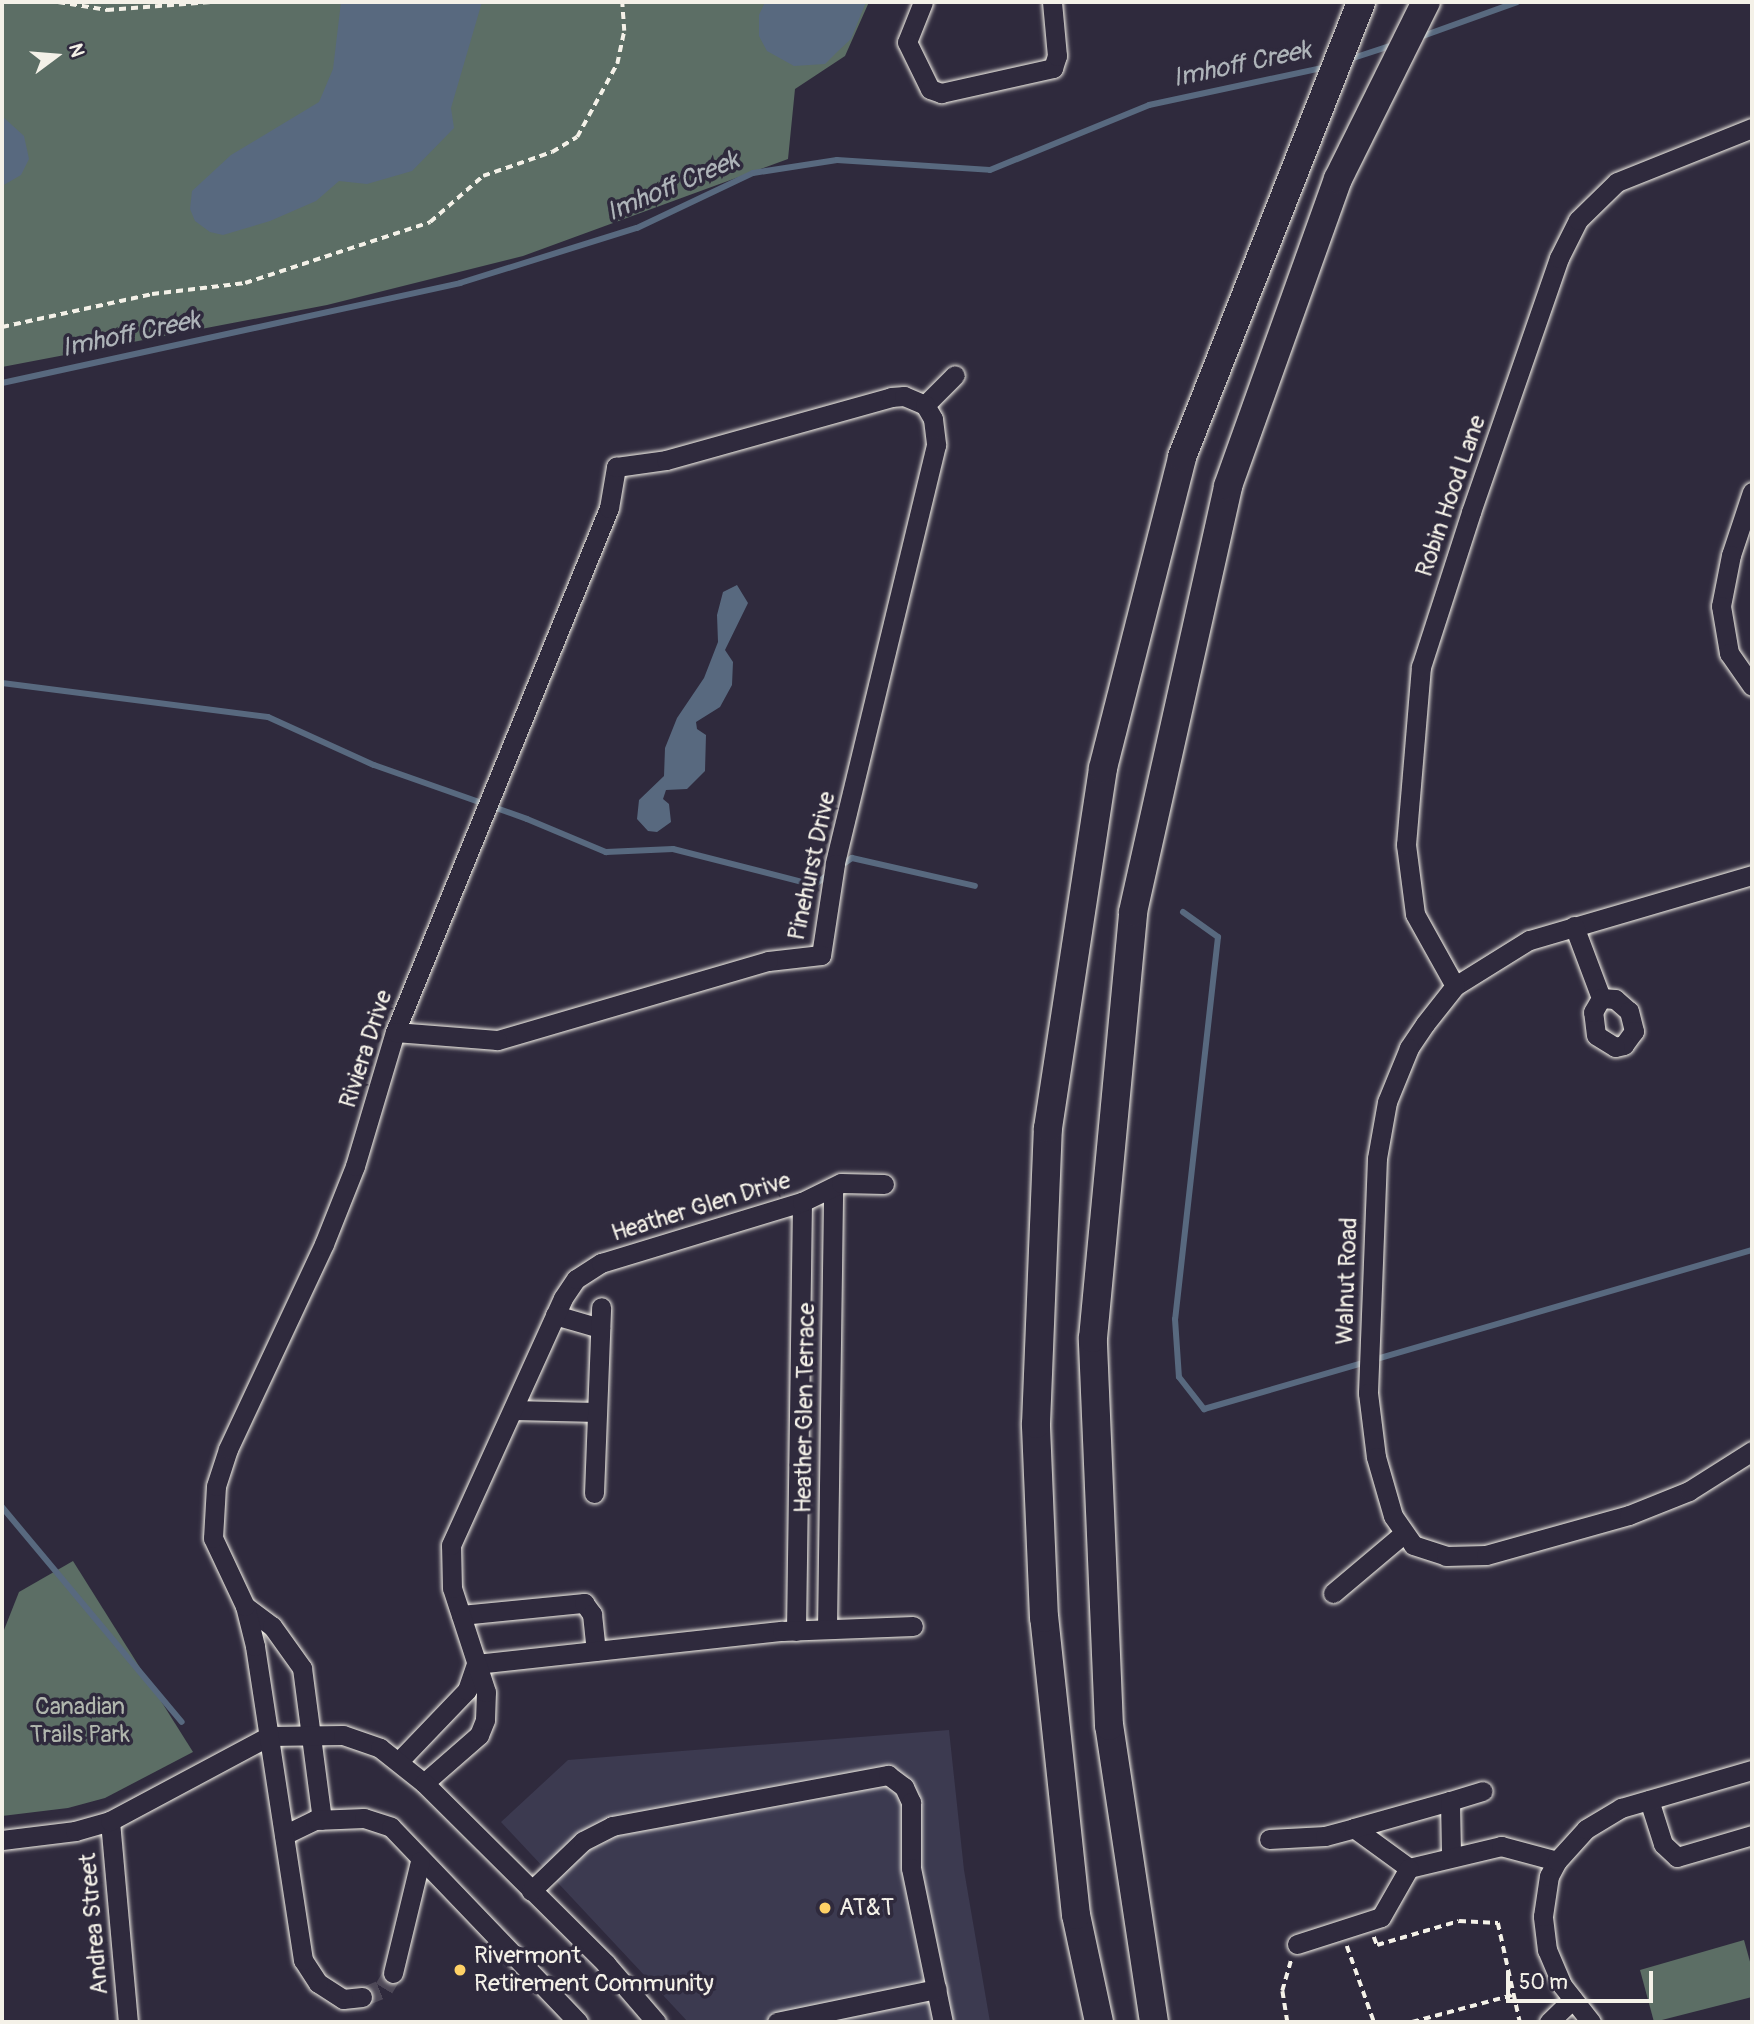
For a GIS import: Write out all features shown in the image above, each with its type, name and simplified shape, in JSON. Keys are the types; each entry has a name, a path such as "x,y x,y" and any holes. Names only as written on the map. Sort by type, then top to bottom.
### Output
{"highway":[{"path":"1099,2022 1076,1915 1044,1618 1036,1424 1048,1128 1103,768 1182,457 1361,2"},
{"path":"1154,2022 1109,1726 1093,1338 1133,912 1228,486 1338,179 1426,2"}],"street":[{"path":"923,2 907,42 930,89 941,93 1053,68 1057,56 1052,2"},
{"name":"Robin Hood Lane","path":"1455,986 1415,914 1406,845 1421,667 1471,512 1559,258 1578,220 1617,181 1752,128"},
{"path":"925,405 955,374"},
{"name":"Riviera Drive","path":"362,1997 342,1999 318,1983 303,1960 269,1736 244,1606 213,1538 216,1486 228,1449 324,1244 355,1166 395,1031 609,508 616,467 679,457 891,397 904,396 925,405"},
{"name":"Pinehurst Drive","path":"395,1031 497,1040 768,961 821,955 830,885 936,445 933,419 925,405"},
{"path":"1752,492 1731,555 1721,606 1729,653 1752,685"},
{"name":"Walnut Road","path":"1403,1534 1381,1478 1368,1393 1368,1342 1377,1158 1387,1102 1409,1048 1455,986 1518,946 1574,926 1752,875"},
{"path":"1574,926 1601,998"},
{"name":"Heather Glen Drive","path":"424,1783 479,1735 486,1692 452,1588 452,1545 555,1315 576,1279 601,1263 802,1202 833,1188 860,1181 884,1184"},
{"name":"Heather Glen Terrace","path":"827,1629 833,1188"},
{"name":"Heather Glen Terrace","path":"796,1630 802,1202"},
{"path":"594,1493 601,1307"},
{"path":"800,1312 831,1309"},
{"path":"555,1315 600,1328"},
{"path":"513,1410 597,1412"},
{"path":"799,1425 828,1428"},
{"path":"1333,1593 1403,1534 1428,1552 1465,1558 1486,1555 1666,1502 1752,1451"},
{"path":"797,1542 827,1540"},
{"path":"461,1615 584,1603 592,1614 596,1651"},
{"name":"Riviera Drive","path":"244,1606 272,1626 302,1668 322,1820"},
{"path":"399,1761 467,1690 476,1664 796,1630 913,1626"},
{"path":"2,1840 75,1831 110,1821 269,1736 311,1733 362,1741 399,1761 424,1783 606,1964 656,2022"},
{"path":"1591,2022 1552,1969 1545,1935 1545,1893 1557,1861 1570,1844 1605,1816 1649,1800 1752,1770"},
{"path":"531,1891 583,1841 612,1826 888,1775 904,1787 911,1802 911,1868 943,2022"},
{"path":"1269,1839 1325,1836 1482,1791"},
{"path":"1649,1800 1663,1844 1677,1857 1752,1835"},
{"path":"1450,1801 1451,1856"},
{"path":"284,1835 322,1820 377,1820 400,1835 420,1861 578,2022"},
{"name":"Andrea Street","path":"110,1821 128,2022"},
{"path":"1353,1828 1409,1868"},
{"path":"1297,1944 1369,1922 1388,1909 1409,1868 1501,1846 1557,1861"},
{"path":"393,1973 420,1861"},
{"path":"777,2022 937,1989"},
{"path":"1549,2022 1573,1999"}],"path":[{"path":"58,2 107,10 211,2"},
{"path":"2,327 152,294 245,283 430,222 482,176 552,152 577,137 617,64 624,31 622,2"},
{"path":"1369,1922 1377,1945 1447,1923 1490,1920 1498,1923 1511,1970 1513,1995 1520,2022"},
{"path":"1342,1930 1374,2022"},
{"path":"1287,2022 1282,1991 1297,1944"},
{"path":"1412,2022 1513,1995"}],"shaded area":[{"path":"949,1730 964,1870 990,2022 688,2022 501,1822 568,1760"}],"green space":[{"path":"2,2 869,2 845,56 795,89 788,159 523,256 327,305 2,367"},
{"name":"Canadian Trails Park","path":"73,1561 193,1752 105,1798 68,1808 2,1816 2,1635 19,1592"},
{"path":"1744,1940 1752,1969 1752,1997 1654,2022 1640,1970"}],"water":[{"path":"341,2 482,2 451,108 454,128 412,171 367,184 339,181 316,201 270,221 223,235 210,232 195,221 190,209 192,191 231,155 319,102 333,69"},
{"path":"765,2 866,2 851,39 825,64 794,66 767,51 759,36 759,15"},
{"path":"2,116 24,136 29,159 21,175 2,186"},
{"path":"737,585 748,603 725,650 733,662 732,685 720,707 696,722 697,729 706,735 705,771 687,789 666,790 663,799 669,804 671,822 657,832 648,831 637,819 639,800 664,776 665,748 677,718 704,678 718,642 717,615 723,592"}],"waterway":[{"name":"Imhoff Creek","path":"1420,37 1517,2"},
{"name":"Imhoff Creek","path":"1347,60 1393,45"},
{"name":"Imhoff Creek","path":"2,383 460,283 637,228 753,173 837,160 990,170 1149,105 1326,67"},
{"path":"2,683 268,717 374,765 527,819 606,852 673,849 814,885 828,875"},
{"path":"839,867 852,858 975,886"},
{"path":"1183,912 1218,937 1175,1319 1179,1377 1204,1409 1752,1250"},
{"path":"2,1507 182,1722"}],"tunnel":[{"path":"362,1997 384,1988 393,1973"}],"place":[{"name":"AT&T","path":"825,1908"},
{"name":"Rivermont Retirement Community","path":"460,1970"}]}
